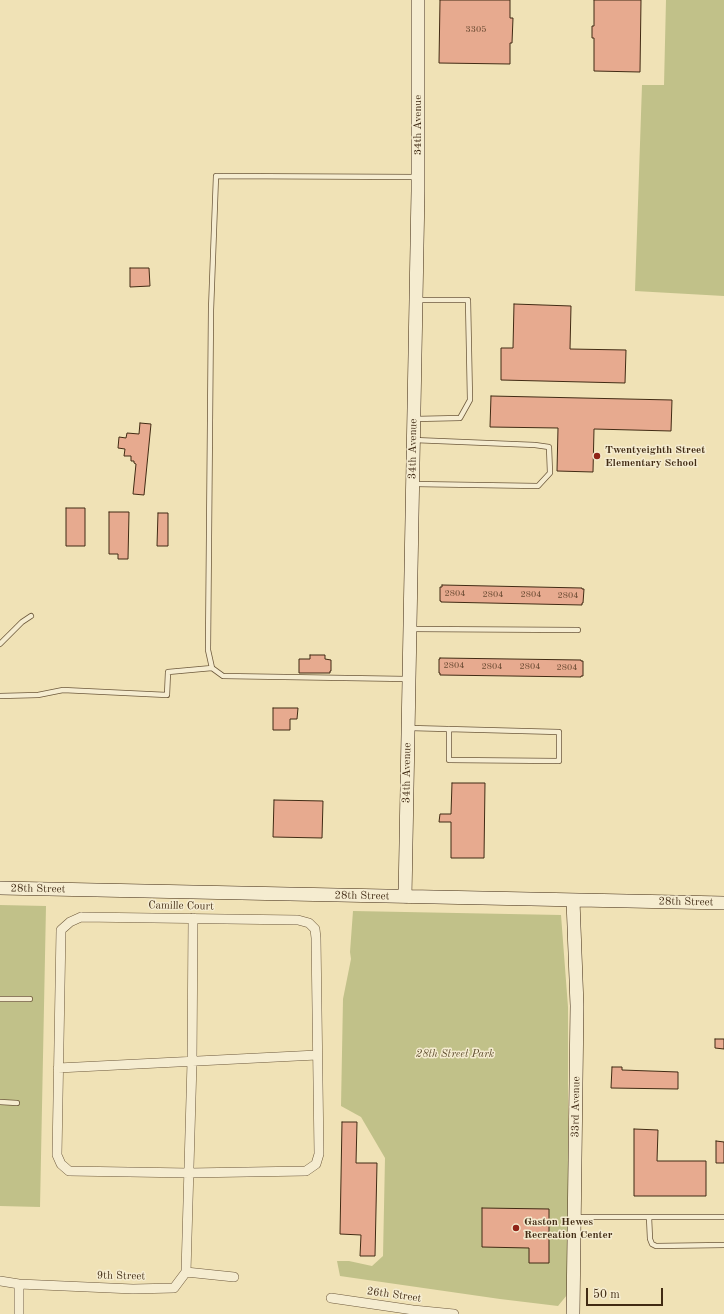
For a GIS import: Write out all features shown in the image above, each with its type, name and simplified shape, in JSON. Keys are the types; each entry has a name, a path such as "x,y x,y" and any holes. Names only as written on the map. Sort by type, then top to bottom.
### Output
{"street":[{"name":"34th Avenue","path":"405,897 418,176 418,0"},
{"name":"28th Street","path":"0,888 724,903"},
{"name":"33rd Avenue","path":"573,900 577,1006 573,1314"},
{"name":"Camille Court","path":"81,917 193,918 298,920 309,923 315,929 319,1154 316,1164 306,1171 189,1173 69,1170 61,1164 57,1155 61,930 70,922 81,917"},
{"path":"193,918 192,1062 186,1272 234,1277"},
{"path":"58,1068 317,1055"},
{"name":"9th Street","path":"0,1281 19,1284 133,1289 174,1288 186,1272"},
{"path":"19,1284 19,1314"},
{"name":"26th Street","path":"331,1298 403,1311 454,1314"}],"lane":[{"path":"212,668 208,650 211,310 216,176 418,176"},
{"path":"414,419 460,418 470,400 468,300 416,300"},
{"path":"412,484 538,486 550,473 549,447 535,445 413,440"},
{"path":"0,644 22,622 31,616"},
{"path":"410,629 578,630"},
{"path":"0,696 38,694 62,690 167,695 168,672 212,668 223,676 409,680"},
{"path":"408,728 449,729 559,732 559,761 449,760 449,729"},
{"path":"0,999 30,999"},
{"path":"0,1102 17,1103"},
{"path":"574,1217 724,1217"},
{"path":"649,1217 650,1239 652,1244 656,1246 724,1245"}],"green space":[{"path":"666,0 724,0 724,296 635,291 642,85 664,85"},
{"path":"0,905 46,906 40,1207 0,1206"},
{"name":"28th Street Park","path":"353,911 561,915 568,1007 568,1262 567,1295 558,1306 340,1276 337,1261 349,1261 372,1266 383,1256 385,1158 361,1117 341,1106 343,999 351,959 350,952"}],"building":[{"path":"440,0 510,0 510,18 513,18 512,43 510,43 510,64 439,63"},
{"path":"594,0 641,0 640,72 594,71 594,38 592,38 592,26 594,26"},
{"path":"130,268 149,268 150,286 130,287"},
{"path":"514,304 571,306 570,349 626,350 625,383 501,380 501,348 513,348"},
{"path":"491,396 672,400 671,431 594,429 593,472 557,471 558,428 490,427"},
{"path":"140,423 151,424 144,495 133,494 136,464 134,461 131,461 131,456 124,456 125,449 118,448 119,437 126,438 127,433 139,434"},
{"path":"66,508 85,508 85,546 66,546"},
{"path":"109,512 129,512 128,559 118,559 118,554 109,554"},
{"path":"158,513 168,513 168,546 157,546"},
{"path":"442,585 582,588 584,589 583,603 582,605 441,602 440,587 442,587"},
{"path":"310,655 325,655 325,659 331,660 330,673 299,673 299,659 310,659"},
{"path":"440,658 581,660 583,661 583,676 440,675"},
{"path":"273,708 298,708 297,719 290,719 290,730 273,730"},
{"path":"452,783 485,783 484,858 451,858 451,822 439,822 440,814 451,814"},
{"path":"274,800 323,801 322,838 273,837"},
{"path":"715,1039 724,1039 724,1049 715,1048"},
{"path":"612,1067 622,1067 622,1070 678,1072 678,1089 611,1088"},
{"path":"342,1122 357,1122 356,1163 377,1163 375,1256 360,1256 361,1235 340,1234"},
{"path":"634,1129 658,1130 657,1161 706,1161 706,1196 634,1196"},
{"path":"716,1141 724,1142 724,1163 716,1163"},
{"name":"Gaston Hewes Recreation Center","path":"482,1208 549,1209 549,1263 529,1263 529,1248 482,1247"}],"place":[{"name":"Twentyeighth Street Elementary School","path":"597,456"},
{"name":"Gaston Hewes Recreation Center","path":"516,1228"}]}
